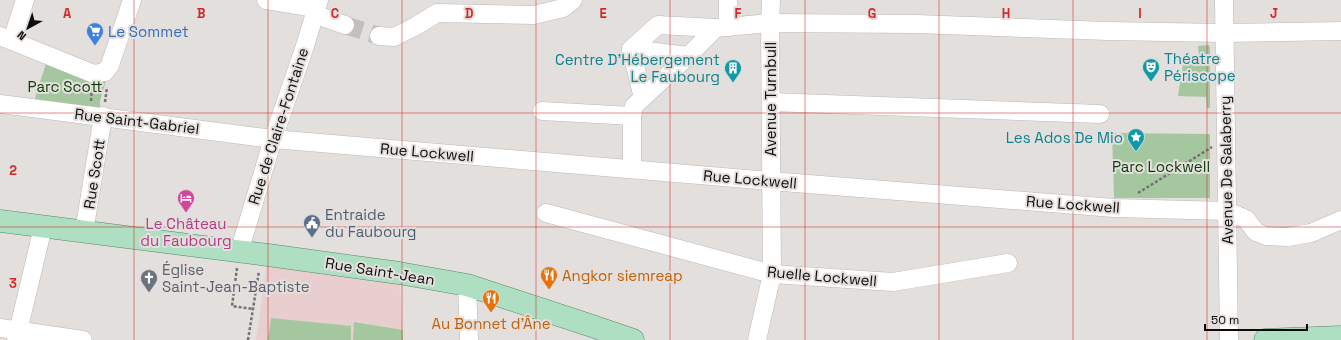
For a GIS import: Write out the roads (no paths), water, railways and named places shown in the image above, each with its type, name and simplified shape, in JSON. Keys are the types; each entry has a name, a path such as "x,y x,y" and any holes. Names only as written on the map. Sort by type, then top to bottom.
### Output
{"main road":[{"name":"Rue Saint-Jean","path":"0,221 84,232 238,257 399,273 467,285 633,340"},
{"path":"1265,340 1341,337"}],"street":[{"path":"25,0 6,38 94,74 106,72 110,65 132,0"},
{"path":"266,0 316,7 345,24"},
{"path":"379,36 394,36 416,26 437,13 534,15 563,8 573,0"},
{"path":"632,169 632,116 634,106 722,27 728,0"},
{"name":"Avenue Turnbull","path":"757,340 772,274 770,182 771,0"},
{"name":"Avenue De Salaberry","path":"1224,0 1229,340"},
{"name":"Rue de Claire-Fontaine","path":"238,257 273,139 305,46 316,7"},
{"path":"631,48 658,25 722,27 770,23 916,24 1108,31 1341,31"},
{"path":"631,48 688,56"},
{"path":"631,48 643,98"},
{"path":"771,102 1100,114"},
{"name":"Rue Saint-Gabriel","path":"0,104 96,115 273,139"},
{"path":"542,111 632,116"},
{"name":"Rue Scott","path":"84,232 96,115"},
{"name":"Rue Lockwell","path":"273,139 770,182 1114,208 1227,211"},
{"path":"1227,211 1246,220 1256,232 1266,236 1287,237 1311,233 1341,220"},
{"name":"Ruelle Lockwell","path":"546,212 772,274 893,282 1008,263"},
{"path":"17,335 43,227"},
{"path":"467,285 469,340"},
{"path":"0,328 17,335 83,340"}],"tunnel":[{"path":"345,25 379,36"}],"place":[{"name":"Le Sommet","path":"95,46"},
{"name":"Théatre Périscope","path":"1151,82"},
{"name":"Centre D'Hébergement Le Faubourg","path":"733,83"},
{"name":"Les Ados De Mio","path":"1136,152"},
{"name":"Le Château du Faubourg","path":"186,213"},
{"name":"Entraide du Faubourg","path":"312,238"},
{"name":"Angkor siemreap","path":"549,290"},
{"name":"Église Saint-Jean-Baptiste","path":"149,293"},
{"name":"Au Bonnet d'Âne","path":"491,313"}],"park label":[{"name":"Parc Scott","path":"65,86"},
{"name":"Parc Lockwell","path":"1161,166"}]}
